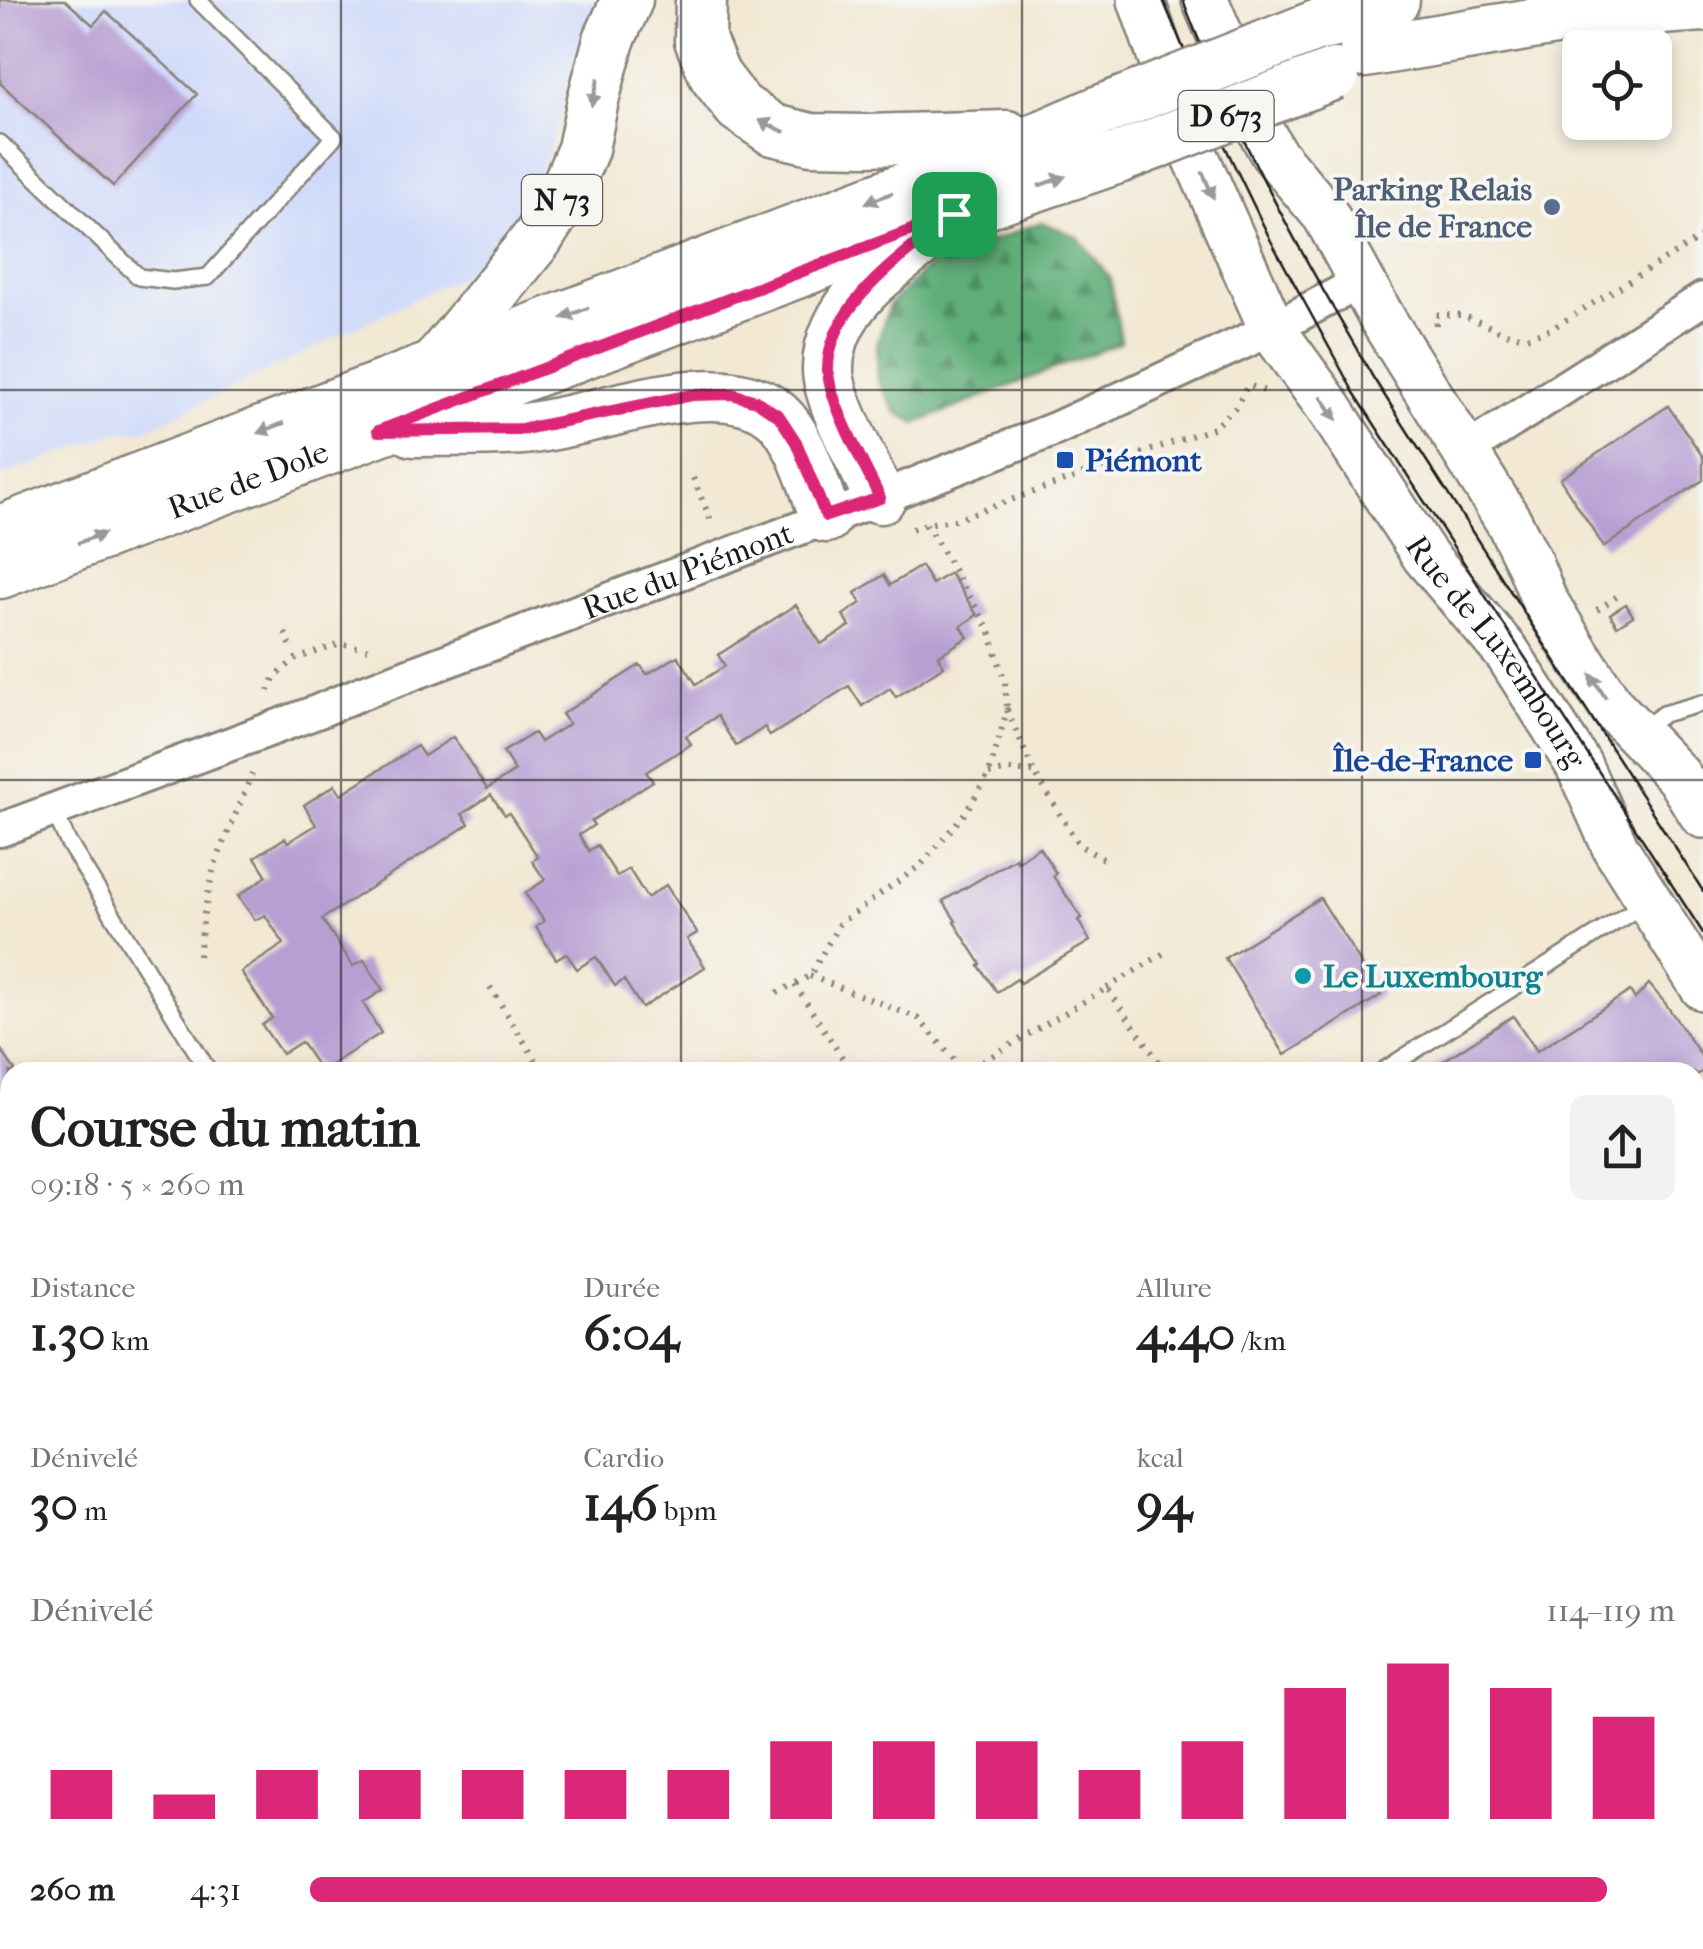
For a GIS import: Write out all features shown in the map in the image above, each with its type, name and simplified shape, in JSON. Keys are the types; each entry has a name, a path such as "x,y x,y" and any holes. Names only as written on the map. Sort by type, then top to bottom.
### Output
{"main road":[{"name":"N 73","path":"433,367 538,239 560,203 583,149 609,40 628,0"},
{"path":"700,0 700,40 715,76 739,107 773,130 811,139 1042,136"},
{"name":"Rue de Dole","path":"0,574 954,214 1118,158 1343,35 1394,0"},
{"name":"Rue de Dole","path":"0,530 1100,111 1343,35 1505,0"},
{"path":"1343,35 1703,6"},
{"path":"894,514 836,404 827,372 831,341 862,292 954,214"},
{"path":"378,431 524,429 692,395 732,394 756,401 779,416 796,442 826,516"}],"street":[{"name":"Rue de Luxembourg","path":"1142,0 1195,154 1272,329 1328,406 1425,556 1508,654 1578,764 1616,849 1703,987"},
{"name":"Rue de Luxembourg","path":"1205,0 1262,133 1326,216 1407,360 1509,522 1554,616 1611,706 1678,776 1703,815"},
{"name":"Rue du Piémont","path":"0,830 826,516 894,514 1055,428 1272,329 1362,281"},
{"path":"1466,451 1703,299"}],"lane":[{"path":"0,142 139,277 174,281 208,276 334,137 198,0"},
{"path":"1636,734 1663,714 1703,704"},
{"path":"54,810 68,842 203,1062"},
{"path":"1397,1062 1648,901"}],"path":[{"path":"1436,329 1436,315 1462,315 1527,337 1551,329 1703,236"},
{"path":"894,514 926,524 955,520 1213,428 1235,408 1248,386"},
{"path":"693,478 714,528"},
{"path":"926,524 990,629 1007,710 1034,772 1079,845 1108,862"},
{"path":"1597,610 1619,595"},
{"path":"286,633 294,655 340,644"},
{"path":"776,993 810,976 839,924 922,864 966,813 989,774 1007,710"},
{"path":"989,774 1010,770 1034,772"},
{"path":"199,956 214,867 252,774"},
{"path":"982,1062 1166,952"},
{"path":"810,976 918,1018 956,1062"},
{"path":"795,985 844,1062"},
{"path":"490,987 537,1062"},
{"path":"1107,988 1159,1062"}],"shaded area":[{"path":"0,0 599,0 536,190 467,273 144,431 119,432 0,477"}],"green space":[{"path":"1041,222 1078,237 1110,278 1121,342 917,423 896,412 878,380 877,345 889,305 929,265"}],"building":[{"path":"0,0 65,0 93,25 106,11 197,94 113,186 0,83"},
{"path":"1668,406 1703,457 1703,480 1604,547 1560,479"},
{"path":"921,566 932,584 950,573 977,615 961,626 968,637 938,656 944,666 896,697 890,688 862,706 849,686 770,736 765,727 736,746 717,716 686,736 691,744 646,772 653,781 591,821 594,825 579,835 589,851 597,845 617,876 629,869 647,898 666,885 697,933 687,939 705,967 642,1008 624,980 615,986 596,957 577,969 566,953 556,959 536,927 544,921 525,893 545,880 532,861 538,857 509,813 505,815 491,795 462,814 469,824 322,919 353,966 364,960 383,990 363,1003 381,1033 335,1062 315,1062 301,1042 282,1054 262,1025 272,1018 241,972 284,944 265,915 255,920 238,896 267,876 255,857 316,825 304,805 335,785 341,794 417,746 424,756 453,737 487,789 515,771 503,752 534,733 540,742 569,724 562,714 640,665 647,674 678,656 696,684 725,666 718,655 796,605 821,644 850,626 843,615 861,603 855,593 884,575 890,585"},
{"path":"1626,604 1633,616 1617,626 1610,614"},
{"path":"1039,847 1056,873 1053,876 1082,918 1078,920 1090,941 1020,983 1017,979 997,992 943,901"},
{"name":"Le Luxembourg","path":"1320,898 1381,995 1285,1055 1225,958"},
{"path":"1649,984 1703,1062 1442,1062 1513,1016 1537,1051 1630,991 1635,999"},
{"path":"0,1048 9,1062 0,1062"}],"tram line":[{"path":"1163,0 1222,140 1271,241 1353,391 1703,933"},
{"path":"1183,0 1247,146 1374,379 1703,891"}],"place":[{"name":"Parking Relais Île de France","path":"1552,207"},
{"name":"Piémont","path":"1065,460"},
{"name":"Île-de-France","path":"1533,760"},
{"name":"Le Luxembourg","path":"1303,976"}],"route":[{"path":"954,214 862,292 831,341 827,372 836,404 880,498 826,516 796,442 779,416 756,401 732,394 692,395 524,429 378,431 608,344 954,214"}]}
